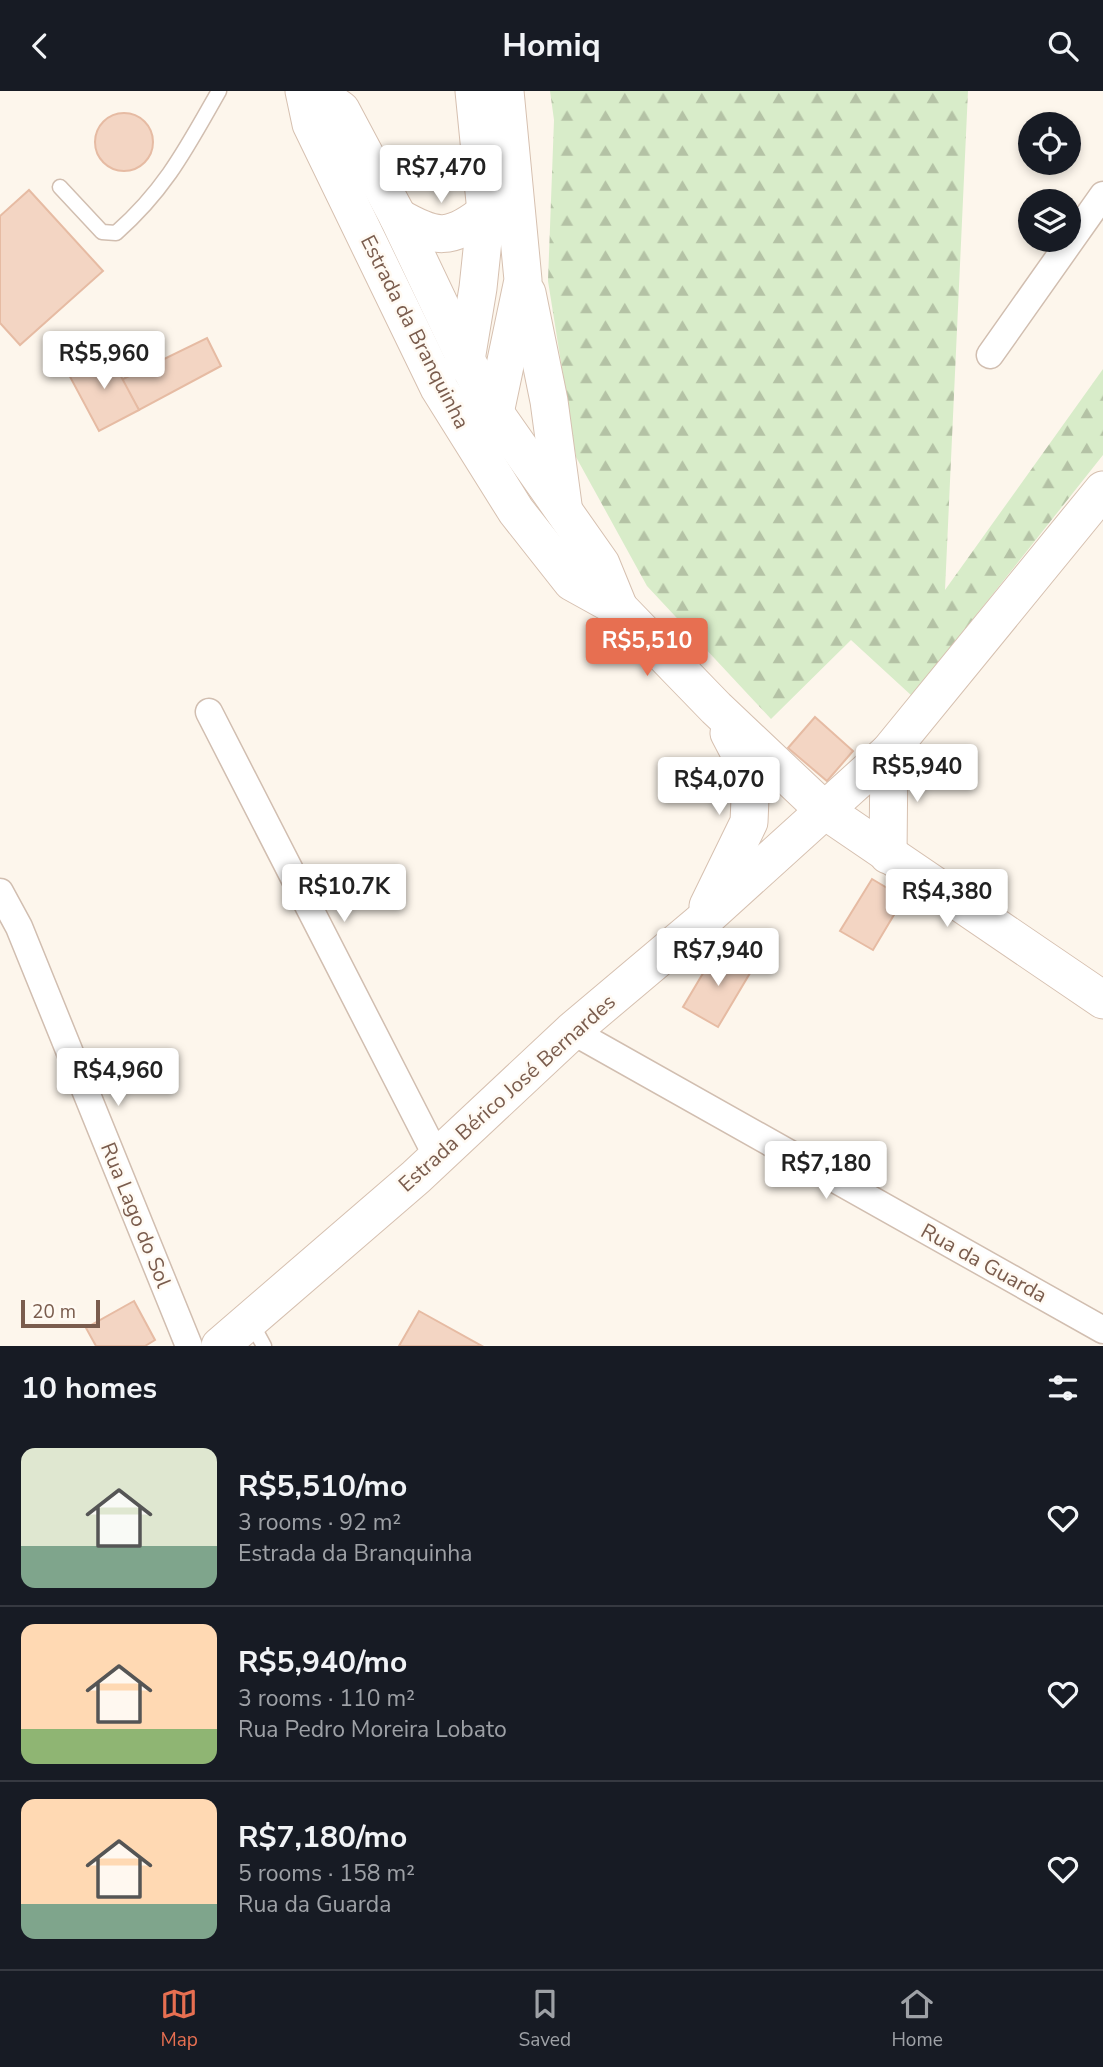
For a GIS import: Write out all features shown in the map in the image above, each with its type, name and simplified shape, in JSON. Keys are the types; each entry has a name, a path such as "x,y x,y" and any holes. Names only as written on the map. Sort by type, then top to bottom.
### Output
{"main road":[{"name":"Estrada da Branquinha","path":"304,91 311,124 439,389 516,511 572,582 619,608 716,708 824,810 1103,1000"},
{"name":"Estrada da Branquinha","path":"315,91 341,110 398,217 466,360 495,413 601,564 619,608"},
{"path":"439,389 466,360 478,288 486,212 474,91"},
{"path":"505,91 523,280 549,401 564,513"},
{"path":"398,217 426,233 443,234 459,231 486,212"},
{"path":"473,444 495,413 523,280"},
{"name":"Estrada Bérico José Bernardes","path":"220,1346 257,1333 437,1157 572,1031 699,924 889,752 1103,490"},
{"path":"699,924 749,822 751,775 716,708"},
{"path":"888,855 889,752"}],"street":[{"path":"990,355 1103,195"},
{"path":"209,712 437,1157"},
{"name":"Rua Lago do Sol","path":"0,892 19,927 189,1346"},
{"name":"Rua da Guarda","path":"572,1031 1103,1330"}],"lane":[{"path":"60,187 102,232 116,233 144,209 176,167 219,91"}],"green space":[{"path":"550,91 968,91 945,590 1103,369 1103,455 912,696 851,640 771,719 647,586 576,457 548,281 554,120"}],"building":[{"path":"124,113 135,115 148,126 153,142 151,153 140,166 124,171 113,169 100,158 95,142 97,131 108,118"},
{"path":"29,190 103,271 20,345 0,323 0,216"},
{"path":"207,338 221,366 139,410 121,380"},
{"path":"108,352 139,410 99,431 68,373"},
{"path":"815,717 853,751 827,781 788,748"},
{"path":"872,879 904,898 873,950 840,931"},
{"path":"718,948 753,968 718,1027 683,1007"},
{"path":"134,1301 155,1340 145,1346 96,1346 86,1328"},
{"path":"419,1311 482,1346 399,1346"}]}
